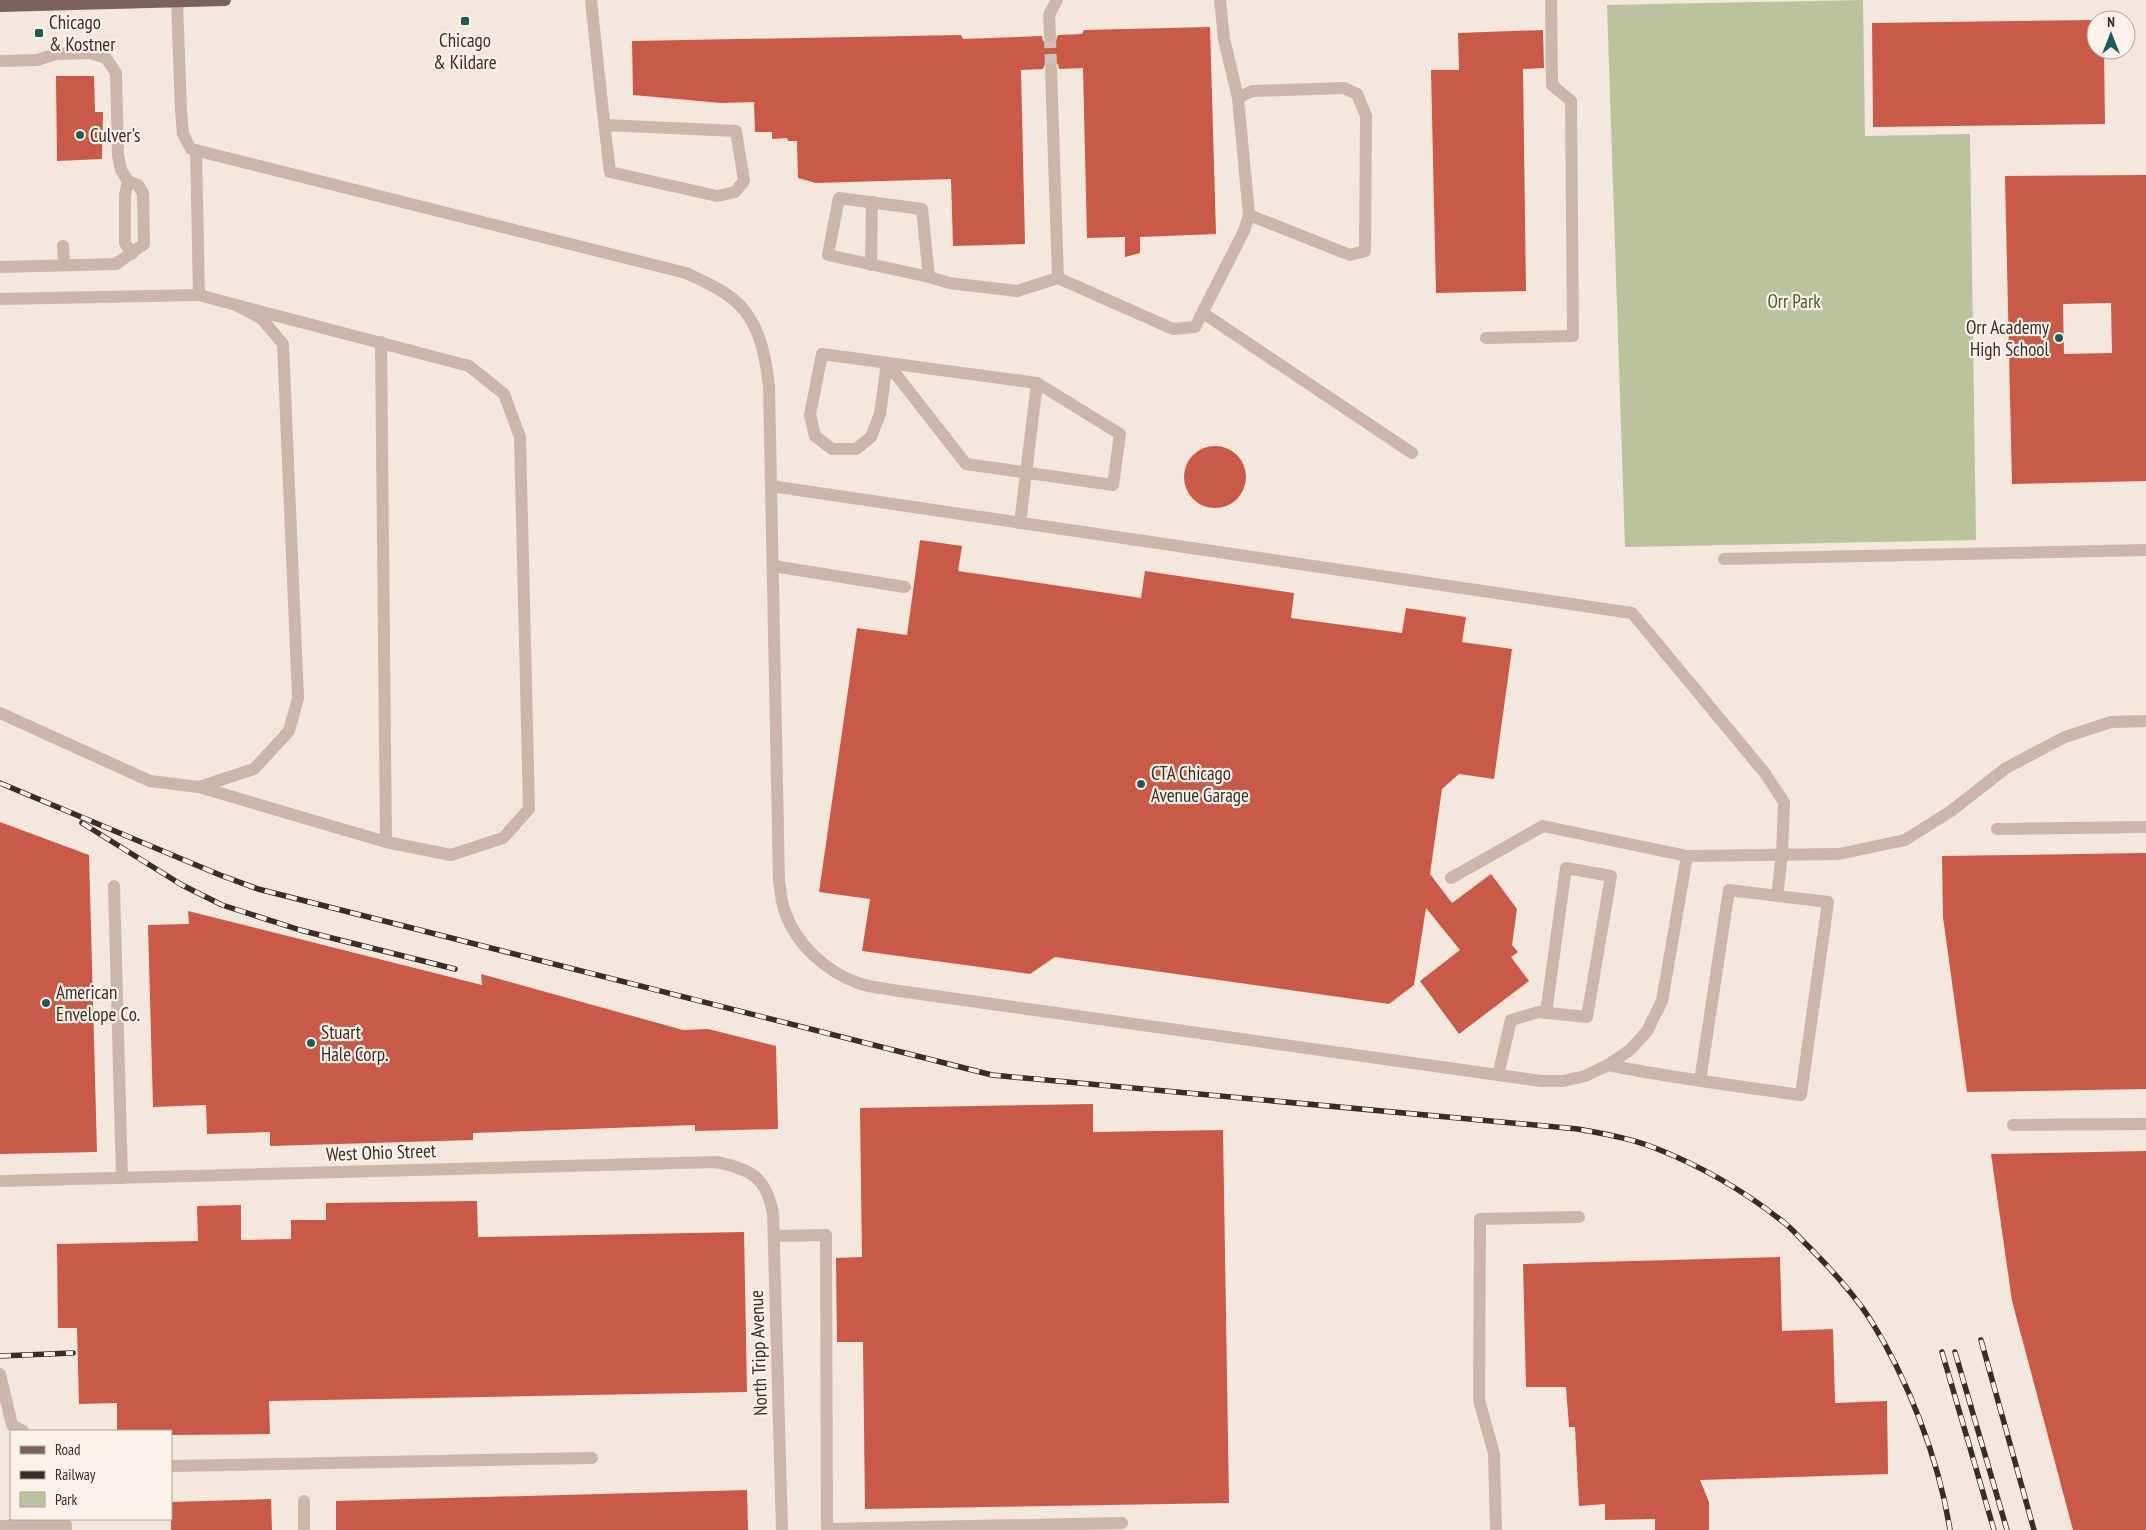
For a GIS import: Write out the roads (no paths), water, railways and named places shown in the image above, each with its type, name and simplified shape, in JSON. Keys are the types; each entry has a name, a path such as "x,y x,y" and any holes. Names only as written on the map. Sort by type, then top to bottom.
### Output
{"main road":[{"path":"0,6 226,0"}],"street":[{"path":"591,0 604,125 610,172 717,196 735,192 744,181 736,131 604,125"},
{"path":"1050,36 1049,15 1057,0"},
{"path":"929,277 922,209 839,198 828,255 929,277 949,284 1017,291 1058,278 1173,329 1195,326 1244,231 1249,215 1238,98 1224,38 1220,0"},
{"path":"1486,338 1573,336 1571,101 1552,85 1551,0"},
{"path":"177,1 183,134 191,149 686,273 717,288 744,309 765,355 769,386 779,882 784,909 794,931 811,954 835,971 860,983 892,990 1541,1081 1563,1081 1585,1076 1608,1065 1630,1050 1647,1031 1662,1001 1688,856"},
{"path":"0,61 37,60 56,54 90,53 106,58 116,73 118,155 121,170 128,181 138,185 143,193 144,244 116,264 0,267"},
{"path":"1051,69 1058,278"},
{"path":"1238,98 1252,91 1344,88 1357,94 1366,116 1365,251 1350,255 1249,215"},
{"path":"196,150 199,295"},
{"path":"128,181 124,195 126,243 132,254"},
{"path":"871,265 872,202"},
{"path":"63,246 64,265"},
{"path":"0,299 199,295 469,366 504,394 520,437 528,809 503,838 451,855 386,842 199,787 150,780 0,713"},
{"path":"199,787 254,769 289,731 298,698 283,344 262,319 236,305"},
{"path":"1202,314 1412,453"},
{"path":"381,342 386,842"},
{"path":"822,354 1037,383 1120,434 1114,485 966,464 887,363 880,414 871,437 856,449 832,448 815,436 810,415 822,354"},
{"path":"1020,523 1037,383"},
{"path":"771,486 1632,613 1764,772 1784,802 1782,854 1777,896"},
{"path":"1724,559 2146,550"},
{"path":"773,566 905,587"},
{"path":"1451,878 1543,826 1688,856 1840,854 1904,840 1951,811 2006,768 2065,737 2111,722 2146,721"},
{"path":"1997,829 2146,827"},
{"path":"1498,1075 1511,1020 1539,1012 1546,1013 1587,1017 1611,876 1566,868 1546,1013"},
{"path":"114,886 122,1178"},
{"path":"1608,1065 1700,1081 1801,1095 1828,902 1729,890 1700,1081"},
{"path":"2013,1125 2146,1124"},
{"name":"West Ohio Street","path":"0,1181 716,1162 738,1166 759,1179"},
{"name":"North Tripp Avenue","path":"759,1179 769,1194 773,1213 782,1530"},
{"path":"1496,1530 1494,1454 1479,1400 1480,1219 1579,1217"},
{"path":"774,1236 826,1236 827,1529 1003,1528 1122,1523"},
{"path":"0,1374 12,1426 20,1430"},
{"path":"172,1466 592,1458"},
{"path":"304,1501 304,1530"},
{"path":"0,1526 66,1525 66,1530"}],"tunnel":[{"path":"1050,36 1051,69"}],"railway":[{"path":"0,783 258,889 992,1075 1578,1129 1627,1139 1655,1148 1721,1180 1752,1199 1786,1224 1856,1300 1884,1342 1909,1394 1930,1448 1945,1503 1950,1530"},
{"path":"82,823 182,885 222,905 300,930 455,969"},
{"path":"1981,1340 2034,1530"},
{"path":"1942,1352 1994,1530"},
{"path":"1955,1352 2007,1530"},
{"path":"0,1356 73,1353"}],"place":[{"name":"Chicago & Kildare","path":"465,21"},
{"name":"Chicago & Kostner","path":"39,33"},
{"name":"Culver's","path":"80,135"},
{"name":"Orr Academy High School","path":"2059,338"},
{"name":"CTA Chicago Avenue Garage","path":"1141,784"},
{"name":"American Envelope Co.","path":"46,1003"},
{"name":"Stuart Hale Corp.","path":"311,1043"}],"park label":[{"name":"Orr Park","path":"1794,301"}]}
